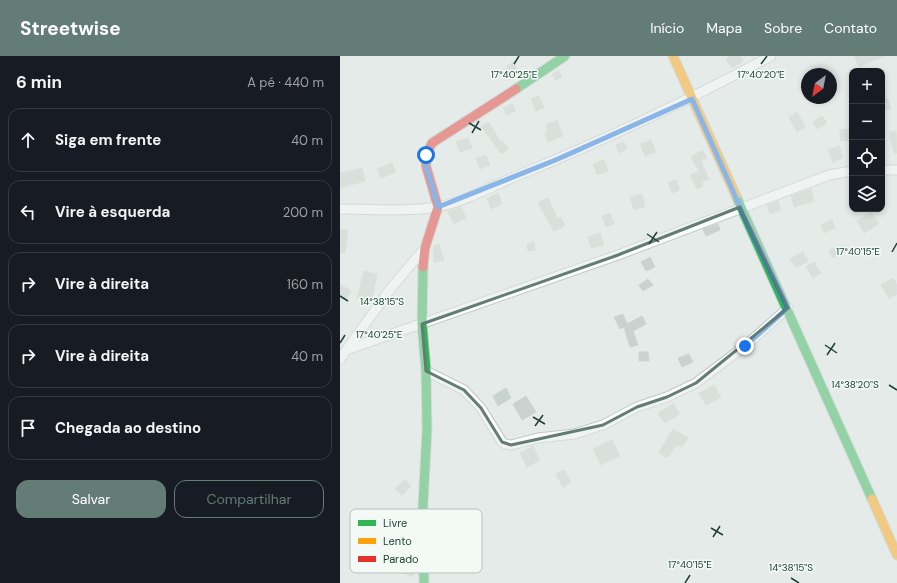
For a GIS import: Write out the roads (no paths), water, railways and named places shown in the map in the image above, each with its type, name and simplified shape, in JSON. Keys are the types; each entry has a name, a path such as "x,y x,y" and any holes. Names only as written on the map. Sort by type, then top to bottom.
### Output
{"street":[{"path":"424,509 426,371 422,324 425,248 438,207 426,166 426,155 432,144 565,56"},
{"path":"673,56 740,207 788,308 897,555"},
{"path":"340,209 407,209 438,207 558,159 692,99 771,56"},
{"path":"885,170 897,170"},
{"path":"349,349 618,255 740,207 829,175 849,172"},
{"path":"340,359 349,349 391,288 425,248"},
{"path":"426,371 464,390 481,408 502,442 511,445 538,438 574,434 603,425 636,407 675,393 696,383 739,350 788,308"}]}
